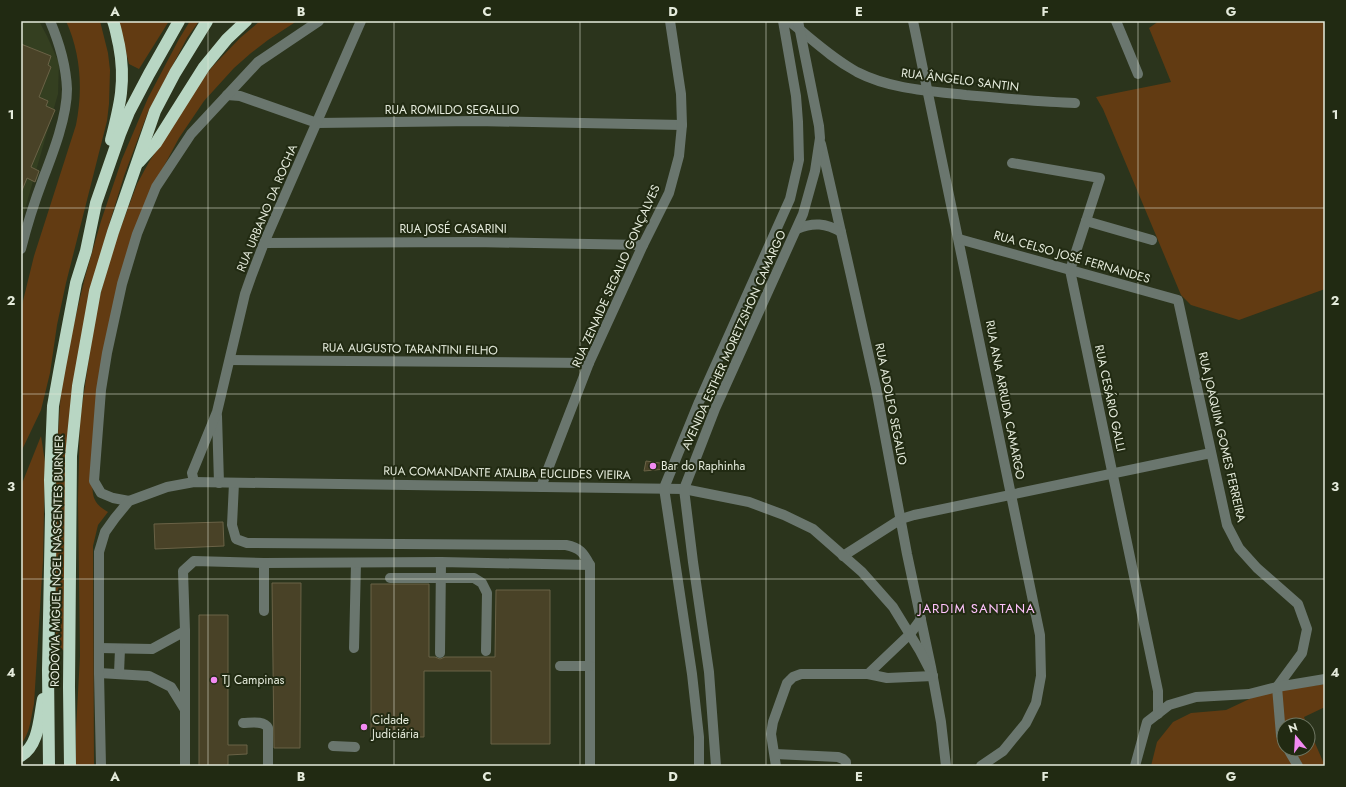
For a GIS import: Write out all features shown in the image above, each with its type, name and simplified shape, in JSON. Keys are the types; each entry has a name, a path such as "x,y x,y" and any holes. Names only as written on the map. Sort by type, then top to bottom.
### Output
{"highway":[{"path":"96,203 108,148 120,107 122,91 122,62 113,21"},
{"name":"RODOVIA MIGUEL NOEL NASCENTES BURNIER","path":"49,766 48,670 51,514 50,480 53,406 76,283 86,251 96,203 129,112 148,74 179,21"},
{"name":"RODOVIA MIGUEL NOEL NASCENTES BURNIER","path":"70,766 69,679 71,456 75,411 96,291 113,232 156,111 175,73 207,21"},
{"path":"136,166 156,143 204,67 227,39 246,21"},
{"path":"21,756 27,753 36,738 48,670"}],"street":[{"path":"21,249 30,216 58,137 67,89 57,38 50,21"},
{"path":"101,766 99,552 105,532 129,501 113,498 102,493 94,481 101,390 107,353 122,284 136,234 156,187 191,134 258,62 319,21"},
{"name":"RUA URBANO DA ROCHA","path":"194,482 192,473 217,412 245,294 264,243 361,21"},
{"name":"RUA ZENAIDE SEGALIO GONÇALVES","path":"541,487 589,364 643,245 669,193 679,156 682,125 681,94 670,21"},
{"name":"AVENIDA ESTHER MORETZSHON CAMARGO","path":"664,488 699,402 790,198 799,160 798,122 796,96 783,21"},
{"name":"RUA ÂNGELO SANTIN","path":"788,21 799,25 827,53 857,72 886,84 928,91 1036,102 1075,103"},
{"name":"RUA ANA ARRUDA CAMARGO","path":"914,21 1040,635 1041,676 1036,703 1026,723 1003,750 981,766"},
{"path":"1116,21 1138,74"},
{"name":"AVENIDA ESTHER MORETZSHON CAMARGO","path":"716,766 710,672 692,562 684,489 715,409 797,229 809,195 815,171 820,138 819,126 799,25"},
{"name":"RUA ROMILDO SEGALLIO","path":"227,94 240,96 317,124 476,122 682,125"},
{"name":"RUA ADOLFO SEGALIO","path":"820,138 876,388 900,519 933,676 941,722 946,766"},
{"name":"RUA CESÁRIO GALLI","path":"1012,163 1100,178 1070,270 1158,691 1158,714"},
{"path":"1086,221 1152,240"},
{"path":"797,229 805,226 822,224 841,232"},
{"name":"RUA CELSO JOSÉ FERNANDES","path":"959,239 1178,300"},
{"name":"RUA JOSÉ CASARINI","path":"264,243 474,242 643,245"},
{"name":"RUA JOAQUIM GOMES FERREIRA","path":"1178,300 1227,525 1239,548 1257,568 1298,604 1307,629 1302,653 1277,687"},
{"name":"RUA AUGUSTO TARANTINI FILHO","path":"230,360 589,364"},
{"name":"RUA URBANO DA ROCHA","path":"217,412 218,483"},
{"path":"843,556 900,519 914,515 1212,453"},
{"name":"RUA COMANDANTE ATALIBA EUCLIDES VIEIRA","path":"129,501 167,487 194,482 664,488 684,489 749,502 784,515 813,529 862,572 893,607 933,676"},
{"path":"234,483 232,526 236,539 247,543 566,545 578,548 585,555 590,565 590,766"},
{"path":"664,488 692,674 699,737 700,766"},
{"path":"185,766 185,631 183,571 194,561 264,563 441,562 590,565"},
{"path":"440,653 441,562"},
{"path":"264,563 264,611"},
{"path":"354,648 356,563"},
{"path":"390,578 474,578 482,583 487,593 486,651"},
{"path":"868,674 910,634 921,619"},
{"path":"99,648 152,649 185,631"},
{"path":"119,673 120,649"},
{"path":"560,666 590,666"},
{"path":"99,673 149,676 171,687 184,708"},
{"path":"776,766 771,734 773,722 787,683 793,678 801,674 868,674 887,678 933,676"},
{"path":"1135,766 1147,722 1169,705 1196,696 1250,694 1277,687 1325,679"},
{"path":"1277,687 1280,717"},
{"path":"243,723 266,724 268,728 268,766"},
{"path":"333,746 355,747"},
{"path":"774,754 838,757 844,759 846,766"},
{"path":"1293,757 1298,766"}],"shaded area":[{"path":"21,21 39,21 59,63 58,94 21,223"},
{"path":"66,21 100,21 108,53 110,70 109,104 107,121 66,283 57,325 50,373 41,410 21,452 21,309 34,256 76,125 80,99 78,59"},
{"path":"118,21 169,21 139,69 129,64"},
{"path":"190,21 199,21 187,38 148,112 124,176 105,238 81,341 64,651 56,643 56,464 61,391 70,340 85,277 101,221 122,159 148,98"},
{"path":"260,21 297,21 251,53 234,68 204,101 179,138 149,194 120,275 92,477 94,498 98,505 108,512 98,525 93,546 94,766 76,766 76,729 80,656 78,500 80,419 96,311 110,257 137,184 149,162 199,84 212,67 240,38"},
{"path":"1159,21 1325,21 1325,289 1239,320 1191,305 1181,295 1103,109 1096,97 1171,82 1149,28"},
{"path":"41,436 45,462 43,560 34,704 28,730 21,744 21,486"},
{"path":"1325,684 1325,707 1304,717 1276,717 1276,757 1316,757 1316,745 1325,766 1151,766 1157,742 1173,722 1191,713 1226,710 1262,693"}],"building":[{"path":"21,44 51,56 48,65 51,67 39,97 48,101 46,106 55,110 31,167 39,171 35,182 27,178 21,193"},
{"name":"Bar do Raphinha","path":"646,461 667,464 665,469 644,471"},
{"path":"223,522 224,546 155,549 154,524"},
{"name":"TJ Campinas","path":"272,583 301,583 300,748 274,748"},
{"path":"371,584 429,584 429,657 440,659 445,657 495,657 496,590 550,590 550,744 491,744 491,671 424,671 424,737 371,737"},
{"name":"TJ Campinas","path":"199,615 228,615 228,745 247,745 247,754 228,755 228,766 199,766"}],"place":[{"name":"Bar do Raphinha","path":"653,466"},
{"name":"TJ Campinas","path":"214,680"},
{"name":"Cidade Judiciária","path":"364,727"}],"district":[{"name":"JARDIM SANTANA","path":"977,608"}]}
